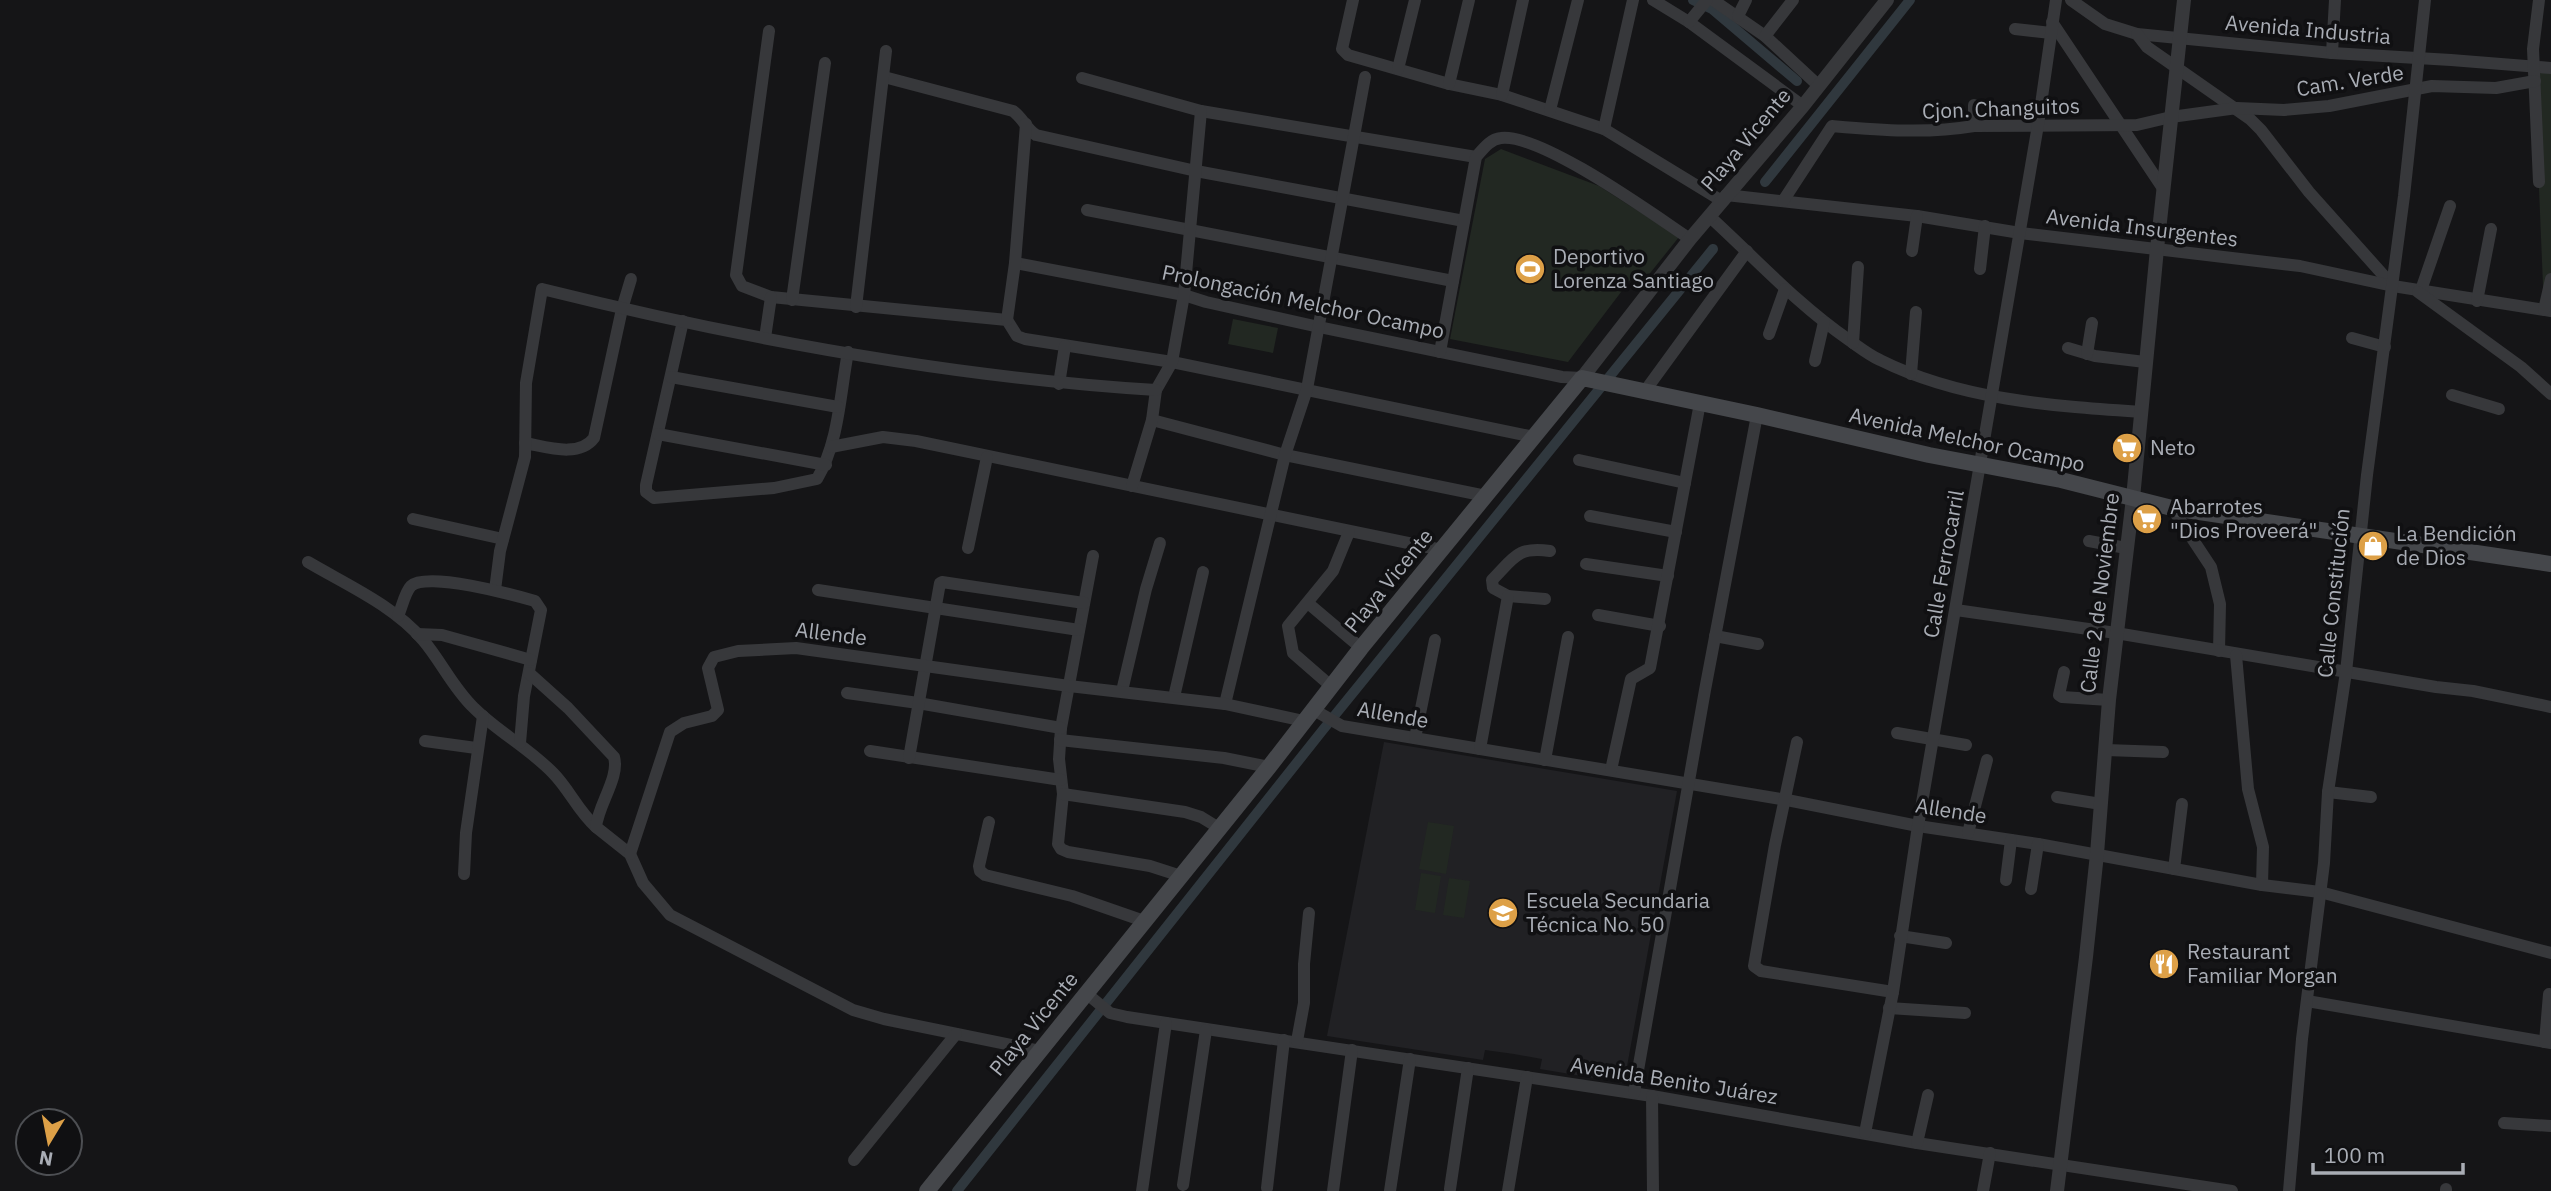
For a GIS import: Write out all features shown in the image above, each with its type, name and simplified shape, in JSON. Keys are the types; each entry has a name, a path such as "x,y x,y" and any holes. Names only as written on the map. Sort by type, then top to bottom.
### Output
{"main road":[{"name":"Avenida Melchor Ocampo","path":"1590,379 1980,465 2061,480 2172,508 2551,564"},
{"name":"Playa Vicente","path":"926,1191 1040,1051 1092,998 1144,921 1269,767 1314,717 1361,648 1534,437 1590,379"}],"street":[{"path":"1353,0 1342,49 1348,55 1449,84 1502,95 1604,130 1724,198"},
{"path":"1398,69 1415,0"},
{"path":"1449,84 1469,0"},
{"path":"1502,95 1523,0"},
{"path":"1550,110 1578,0"},
{"path":"1604,130 1633,0"},
{"path":"1653,0 1691,20 1803,106"},
{"path":"1738,16 1746,0"},
{"path":"1765,36 1793,0"},
{"name":"Playa Vicente","path":"1590,379 1690,239 1803,106 1887,0"},
{"name":"Calle Ferrocarril","path":"1865,1133 1892,992 2020,233 2056,0"},
{"name":"Avenida Industria","path":"2071,0 2105,24 2137,34 2332,53 2551,68"},
{"name":"Calle 2 de Noviembre","path":"2057,1191 2097,854 2109,700 2133,498 2184,0"},
{"path":"2332,53 2335,0"},
{"name":"Calle Constitución","path":"2289,1191 2328,792 2346,672 2425,0"},
{"path":"2539,0 2533,49 2539,181"},
{"path":"1691,20 1709,1 1738,16 1765,36 1819,86"},
{"path":"2015,29 2052,27 2164,190"},
{"path":"769,32 736,275 743,286 771,297 792,300 1007,320"},
{"path":"2137,34 2147,47 2237,108 2261,130 2309,192 2393,286"},
{"path":"856,307 886,51"},
{"path":"792,300 825,63"},
{"path":"884,76 1013,111 1021,116 1036,135 1196,171 1464,221"},
{"path":"1225,704 1285,455 1307,389 1365,77"},
{"path":"1082,78 1200,111 1476,157"},
{"name":"Cam. Verde","path":"2171,117 2237,108 2307,109 2432,86 2496,88 2535,81"},
{"path":"1974,105 1974,126"},
{"path":"1132,486 1152,420 1156,390 1172,362 1184,295 1200,111"},
{"name":"Cjon. Changuitos","path":"1783,201 1832,126 1894,132 1949,130 1974,126 2147,124 2171,117"},
{"path":"1026,124 1015,263 1007,320 1017,336 1172,362 1534,437"},
{"path":"1441,349 1476,157 1493,141 1501,138 1529,143 1602,180 1690,239"},
{"name":"Avenida Insurgentes","path":"1724,198 1783,201 1917,216 2020,233 2300,266 2393,286 2548,311"},
{"path":"2450,206 2418,290 2551,394"},
{"path":"1087,210 1453,281"},
{"path":"1709,216 1785,289 1824,322 1878,359 1911,374 2026,403 2141,412"},
{"path":"1912,251 1917,216"},
{"path":"1980,269 1985,226"},
{"path":"2477,301 2491,229"},
{"path":"1645,391 1747,251"},
{"name":"Prolongación Melchor Ocampo","path":"1015,263 1184,295 1206,302 1441,349 1562,377 1590,379"},
{"path":"1853,342 1858,267"},
{"path":"525,443 577,449 588,446 594,438 631,279"},
{"path":"2548,311 2551,279"},
{"path":"495,590 503,539 522,471 526,383 542,289 622,309 848,352 1059,384 1156,390"},
{"path":"1769,334 1785,289"},
{"path":"765,338 771,297"},
{"path":"1911,374 1916,312"},
{"path":"683,321 646,485 646,492 654,498 774,488 817,479 831,447 848,352"},
{"path":"1815,361 1824,322"},
{"path":"2087,355 2092,323"},
{"path":"2352,338 2385,347"},
{"path":"1059,384 1065,345"},
{"path":"2068,348 2087,355 2146,362"},
{"path":"671,377 838,407"},
{"path":"2452,395 2499,409"},
{"path":"1611,770 1630,679 1650,668 1700,403"},
{"path":"1634,1093 1714,636 1757,415"},
{"path":"1152,420 1285,455 1486,496"},
{"path":"658,434 825,465"},
{"path":"831,447 883,438 916,441 1442,550"},
{"path":"968,548 987,457"},
{"path":"1579,460 1685,483"},
{"path":"2172,508 2211,567 2220,604 2219,651"},
{"path":"1590,516 1676,532"},
{"path":"413,519 503,539"},
{"path":"1332,687 1293,653 1288,626 1309,604 1333,571 1349,532"},
{"path":"2089,541 2126,548"},
{"path":"1122,691 1146,589 1160,543"},
{"path":"1545,599 1508,596 1493,588 1492,580 1522,551 1532,548 1550,551"},
{"path":"1093,556 1061,734 1063,794 1058,844 1061,849 1150,866 1181,876"},
{"path":"308,562 398,616 417,634 465,699 555,775 581,813 630,854 643,883 670,915 853,1010 884,1019 1040,1051"},
{"path":"1586,564 1668,576"},
{"path":"1174,697 1203,572"},
{"path":"398,616 411,586 422,580 495,590 535,601 539,605 541,610 521,719 520,743"},
{"path":"909,758 942,582 1084,603"},
{"path":"818,590 1079,630"},
{"path":"1480,749 1508,596"},
{"path":"1309,604 1361,648"},
{"path":"1956,610 2473,691 2551,707"},
{"path":"1598,615 1660,626"},
{"path":"417,634 442,635 530,666 614,757 614,775 600,807 596,827"},
{"path":"1714,636 1758,644"},
{"path":"1545,760 1568,637"},
{"path":"1415,738 1435,640"},
{"name":"Allende","path":"630,854 670,733 684,723 712,716 718,710 708,668 714,657 738,651 796,648 1314,717 1342,726 1787,800 1918,826 2097,854 2262,885 2320,892 2551,953"},
{"path":"2236,655 2248,789 2263,847 2262,885"},
{"path":"2064,672 2059,695 2109,700"},
{"path":"846,692 918,702 1061,734 1269,767"},
{"path":"464,874 476,748 483,716"},
{"path":"1897,733 1966,745"},
{"path":"425,741 476,748"},
{"path":"1797,742 1787,800 1775,845 1754,966 1761,971 1892,992"},
{"path":"2106,750 2163,752"},
{"path":"870,751 1061,780"},
{"path":"1968,834 1987,761"},
{"path":"2328,792 2371,797"},
{"path":"1063,794 1185,812 1219,828"},
{"path":"2057,797 2101,804"},
{"path":"2174,869 2182,804"},
{"path":"989,822 979,866 985,874 1072,896 1144,921"},
{"path":"2006,880 2011,840"},
{"path":"2031,889 2038,844"},
{"path":"1267,1188 1291,1041 1304,1003 1304,964 1309,913"},
{"path":"1900,936 1946,943"},
{"path":"2307,1001 2548,1042 2549,994"},
{"name":"Avenida Benito Juárez","path":"1092,998 1110,1013 1206,1030 1634,1093 1917,1143 2232,1191"},
{"path":"1889,1008 1965,1013"},
{"path":"1142,1191 1166,1023"},
{"path":"1183,1185 1206,1030"},
{"path":"855,1160 956,1034"},
{"path":"1333,1191 1352,1050"},
{"path":"1390,1191 1410,1059"},
{"path":"1450,1188 1468,1068"},
{"path":"1508,1191 1527,1077"},
{"path":"1652,1096 1653,1191"},
{"path":"1917,1143 1928,1096"},
{"path":"2504,1123 2551,1126"},
{"path":"1983,1191 1990,1153"}],"shaded area":[{"path":"2534,67 2551,69 2551,311 2544,310"},
{"path":"1501,149 1599,186 1679,237 1647,277 1637,271 1568,362 1450,339 1485,159"},
{"path":"1233,319 1278,328 1273,353 1228,344"},
{"name":"Escuela Secundaria Técnica No. 50","path":"1384,742 1677,791 1624,1083 1540,1069 1542,1059 1514,1054 1485,1050 1483,1060 1327,1036"},
{"path":"1428,822 1454,826 1446,874 1419,869"},
{"path":"1421,873 1441,876 1435,913 1415,910"},
{"path":"1449,878 1470,881 1464,918 1443,915"}],"waterway":[{"path":"1693,0 1712,9 1797,81"},
{"path":"1765,182 1910,0"},
{"path":"957,1191 1322,731 1713,249"}],"place":[{"name":"Deportivo Lorenza Santiago","path":"1530,269"},
{"name":"Neto","path":"2127,448"},
{"name":"Abarrotes \"Dios Proveerá\"","path":"2147,519"},
{"name":"La Bendición de Dios","path":"2373,546"},
{"name":"Escuela Secundaria Técnica No. 50","path":"1503,913"},
{"name":"Restaurant Familiar Morgan","path":"2164,964"}]}
